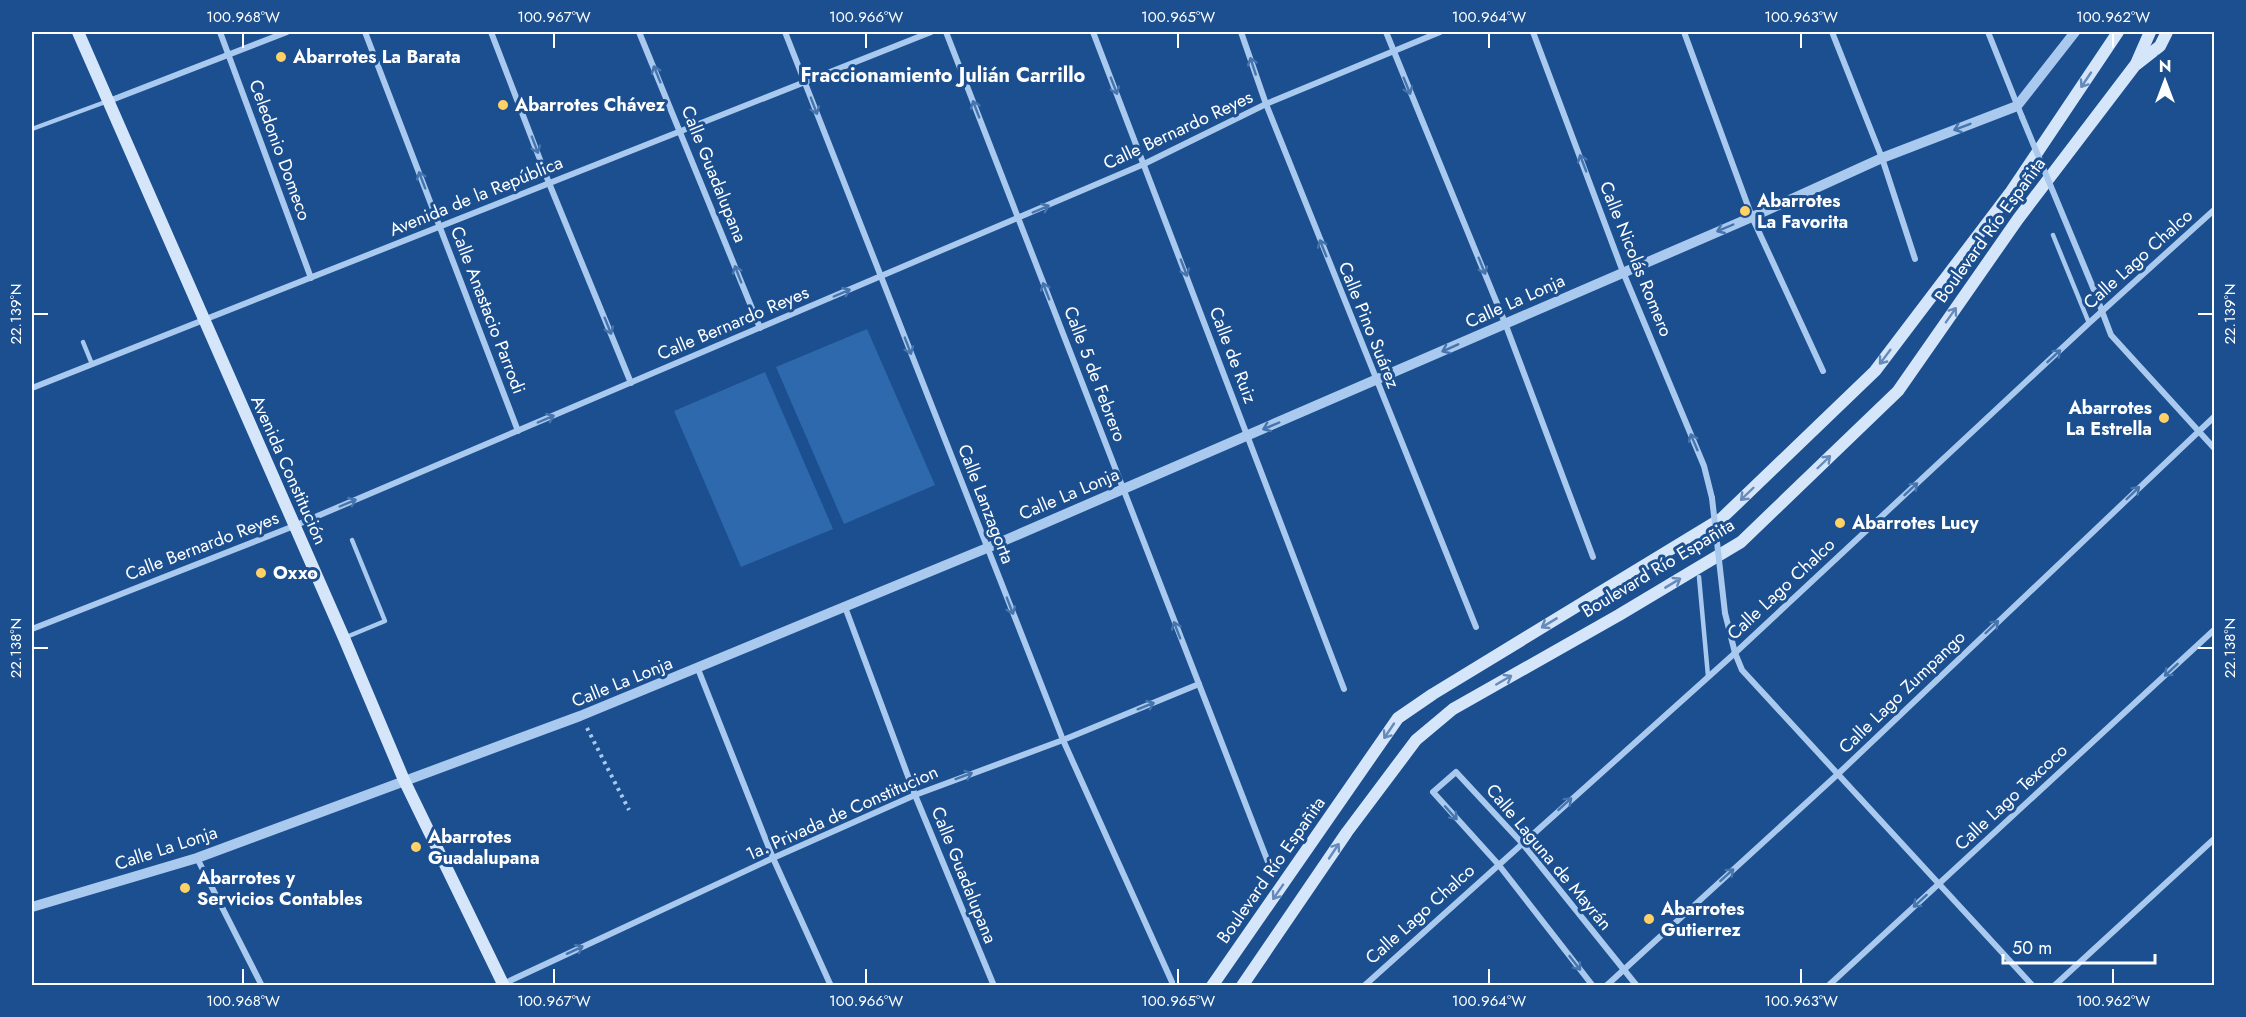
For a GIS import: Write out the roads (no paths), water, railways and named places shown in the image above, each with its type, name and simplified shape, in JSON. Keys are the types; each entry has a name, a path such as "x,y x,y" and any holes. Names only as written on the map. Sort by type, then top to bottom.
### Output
{"main road":[{"name":"Avenida Constitución","path":"78,32 404,780 504,985"},
{"name":"Boulevard Río Españita","path":"1212,986 1398,718 1433,694 1722,518 1875,371 2010,193 2118,32"},
{"name":"Boulevard Río Españita","path":"1242,986 1347,832 1416,740 1453,709 1619,615 1741,542 1898,391 2018,219 2136,64 2150,32"},
{"path":"2136,64 2160,46 2167,32"}],"street":[{"name":"Celedonio Domeco","path":"220,32 311,278"},
{"path":"109,101 287,32"},
{"name":"Calle Anastacio Parrodi","path":"365,32 518,431"},
{"path":"491,32 549,183 631,383"},
{"name":"Calle Guadalupana","path":"639,32 760,328"},
{"name":"Calle Lanzagorta","path":"785,32 1063,740 1172,982"},
{"name":"Avenida de la República","path":"32,388 931,32"},
{"name":"Calle 5 de Febrero","path":"946,32 1268,862"},
{"name":"Calle de Ruiz","path":"1093,32 1344,688"},
{"name":"Calle Pino Suárez","path":"1241,32 1266,104 1375,381 1476,627"},
{"path":"1386,32 1505,323 1593,557"},
{"name":"Calle Bernardo Reyes","path":"32,629 294,526 1018,219 1144,164 1266,104 1440,32"},
{"name":"Calle Nicolás Romero","path":"1533,32 1623,272 1704,466 1712,498 1725,613 1735,653 1742,670 2033,986"},
{"path":"1684,32 1752,217 1823,371"},
{"path":"1832,32 1882,158 1915,259"},
{"path":"1988,32 2111,335 2214,448"},
{"path":"2017,106 2075,32"},
{"name":"Calle La Lonja","path":"32,908 197,858 580,716 698,669 1248,436 1752,217 1882,158 2017,106"},
{"name":"Calle Lago Chalco","path":"1364,986 1735,653 2089,323 2214,210"},
{"name":"Calle Lago Zumpango","path":"1606,986 1838,774 2214,417"},
{"name":"Calle Guadalupana","path":"845,607 915,795 994,986"},
{"name":"Calle Lago Texcoco","path":"1828,986 2214,630"},
{"path":"698,669 773,858 831,986"},
{"name":"1a. Privada de Constitucion","path":"504,985 773,858 915,795 1063,740 1198,684"},
{"name":"Calle Laguna de Mayrán","path":"1593,986 1498,864 1433,792 1456,772 1522,843 1637,986"},
{"path":"2054,986 2214,839"},
{"path":"197,858 262,986"}],"lane":[{"path":"32,129 109,101"},
{"path":"2054,235 2089,323"},
{"path":"83,342 92,364"},
{"path":"344,638 385,621 352,540"},
{"path":"1699,577 1708,676"}],"place":[{"name":"Abarrotes La Barata","path":"281,57"},
{"name":"Abarrotes Chávez","path":"503,105"},
{"name":"Abarrotes La Favorita","path":"1745,211"},
{"name":"Abarrotes La Estrella","path":"2164,418"},
{"name":"Abarrotes Lucy","path":"1840,523"},
{"name":"Oxxo","path":"261,573"},
{"name":"Abarrotes Guadalupana","path":"416,847"},
{"name":"Abarrotes y Servicios Contables","path":"185,888"},
{"name":"Abarrotes Gutierrez","path":"1649,919"}],"district":[{"name":"Fraccionamiento Julián Carrillo","path":"943,75"}]}
